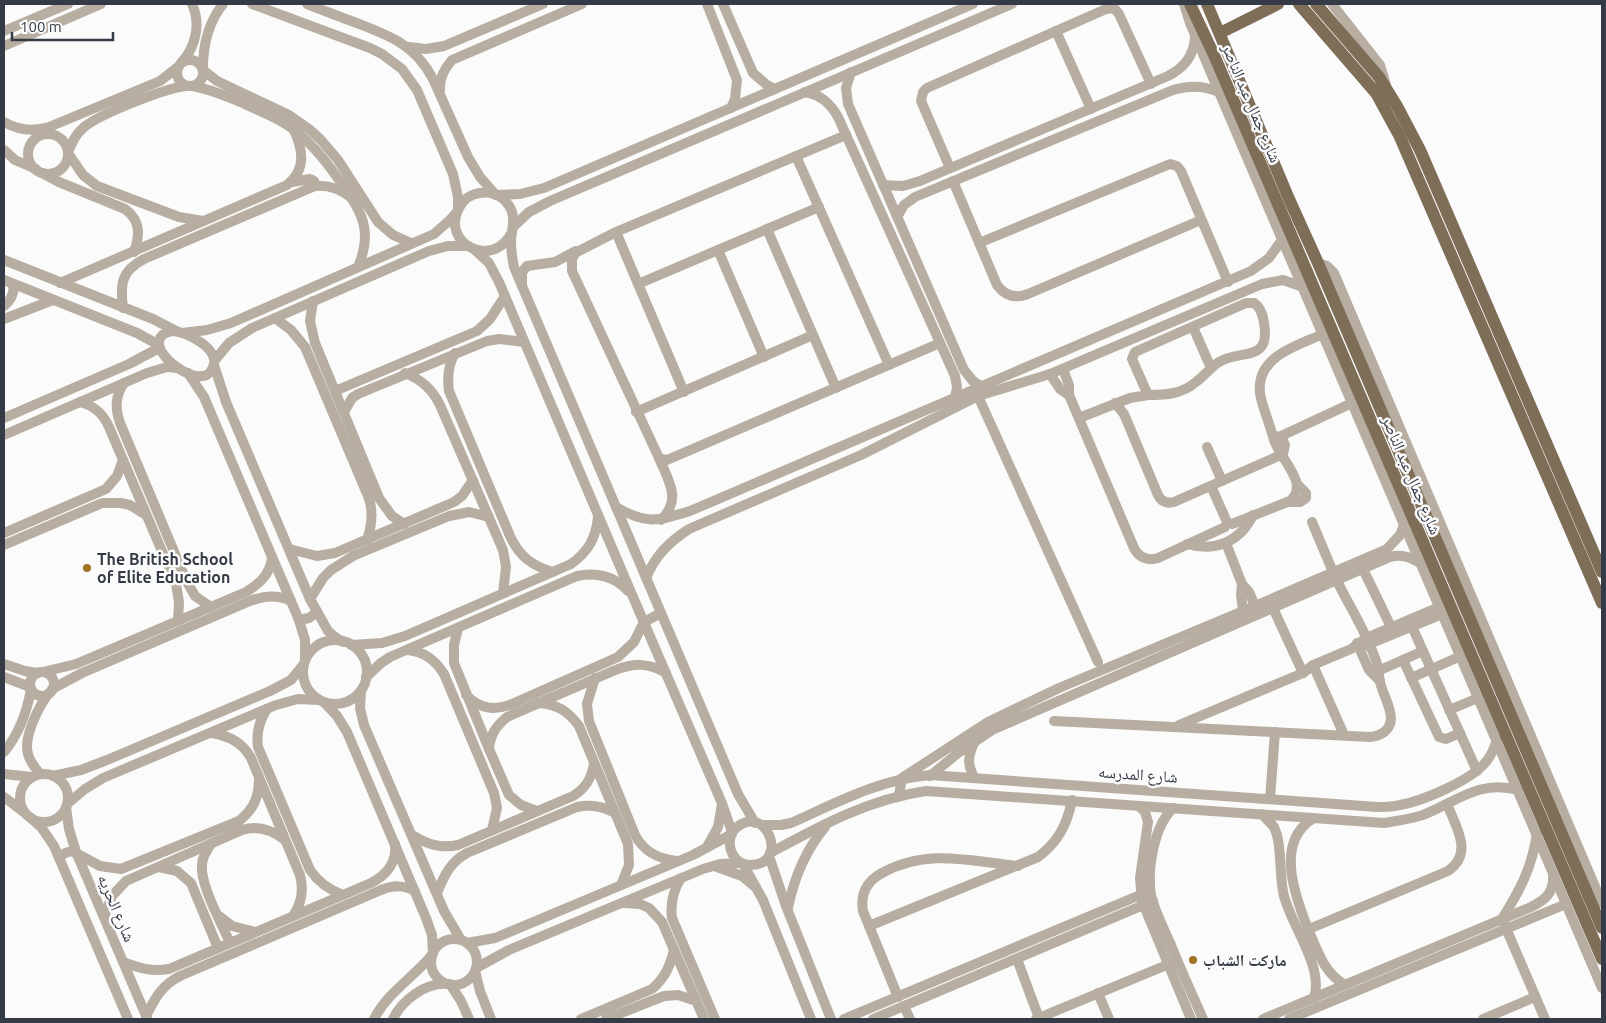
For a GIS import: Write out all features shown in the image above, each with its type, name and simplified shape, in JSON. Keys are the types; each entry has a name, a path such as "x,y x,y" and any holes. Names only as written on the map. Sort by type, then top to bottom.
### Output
{"main road":[{"name":"شارع جمال عبد الناصر","path":"1190,4 1394,472 1408,493 1485,642 1546,785 1602,928"},
{"name":"شارع جمال عبد الناصر","path":"1206,4 1318,263 1408,493 1602,959"},
{"path":"1220,33 1278,4"},
{"path":"1299,4 1376,93 1454,244"},
{"path":"1316,4 1363,57 1388,91 1420,150 1454,244 1602,603"},
{"path":"1268,206 1271,188"},
{"path":"1463,266 1602,572"},
{"path":"1310,303 1323,308"},
{"path":"1381,470 1394,472"}],"street":[{"path":"4,31 68,4"},
{"path":"4,46 102,4"},
{"path":"192,4 196,15 196,35 191,50 180,65 177,77 180,81 190,86 220,94 293,128 314,148 368,216 401,240 412,243 418,248 419,255"},
{"path":"222,4 207,32 203,69 204,74 200,82 190,86 167,90 90,122 76,135 68,153 67,161 57,172 50,174 39,171 29,157 31,144 42,132 160,81 185,61 193,60 200,64 203,69 217,81 289,115 320,139 338,160 368,216 365,248 358,267"},
{"path":"252,4 382,54 406,74 417,90 453,174 458,197 455,218 456,231 463,242 489,263 505,296 722,802 732,833 729,840 732,854 742,863 758,889 807,1008 809,1019"},
{"path":"306,4 382,32 408,47 427,67 468,157 480,177 496,195"},
{"path":"408,47 426,49 444,46 543,4"},
{"path":"440,94 439,84 441,75 452,60 582,4"},
{"path":"707,4 737,80 736,99 731,108"},
{"path":"723,4 753,73 766,85 775,89"},
{"path":"496,195 520,194 544,188 973,4"},
{"path":"8,282 128,330 159,347 168,360 177,368 200,377 204,376 209,373 222,350 237,336 275,318 419,255 448,246 487,251 500,247 529,212 540,206 1012,4"},
{"path":"926,791 930,775 992,730 1105,669 1273,608 1335,576 1363,569 1381,556 1394,543 1404,525 1408,493 1381,470 1195,36 1184,4"},
{"path":"1332,4 1380,65 1388,91"},
{"path":"950,168 923,106 922,96 924,92 931,85 1106,9 1114,8 1119,14 1151,84"},
{"path":"335,35 344,31 346,27 343,18"},
{"path":"359,44 359,33 363,29 369,28"},
{"path":"1056,30 1091,109"},
{"path":"883,184 896,187 910,185 1168,76 1176,72 1188,60 1192,52 1195,36"},
{"path":"887,41 892,55"},
{"path":"851,72 846,88 851,112 965,372 980,391 1105,669"},
{"path":"1168,76 1173,77 1176,81 1176,87 1173,90"},
{"path":"897,217 904,205 915,197 1173,90 1202,86 1219,92"},
{"path":"805,92 821,97 828,102 838,117 955,376 957,387 955,398"},
{"path":"838,117 843,111 851,112"},
{"path":"4,124 42,132 62,139 68,153 83,175 97,186 179,217 206,221"},
{"path":"292,182 301,167 303,159 300,144 293,128"},
{"path":"522,284 522,272 527,266 555,262 616,232 846,135"},
{"path":"665,136 670,150"},
{"path":"1008,144 1013,156"},
{"path":"4,150 15,160 60,182 125,209 130,213 135,218 139,230 127,261 132,266"},
{"path":"796,156 889,365"},
{"path":"979,243 1170,164 1180,169 1228,282"},
{"path":"60,283 282,188 292,182 310,179 314,181 314,186"},
{"path":"953,181 1000,289 1009,296 1021,297 1202,220"},
{"path":"910,185 909,192 915,197"},
{"path":"123,308 121,289 126,272 144,259 314,186 335,188 353,199"},
{"path":"4,418 121,368 159,347 161,338 165,333 207,330 231,323 434,234 442,228 461,204 470,196 483,192 502,198 513,213 512,258 522,284 738,794 758,824 770,834 772,847 770,854 781,892 831,1019"},
{"path":"638,284 818,207"},
{"path":"767,229 836,388"},
{"path":"616,232 684,392"},
{"path":"646,578 652,564 662,551 674,539 697,525 861,455 980,391 1256,269 1269,258 1282,240"},
{"path":"900,253 910,248"},
{"path":"578,250 572,259 572,271 673,492 669,510 661,520"},
{"path":"718,250 764,357"},
{"path":"4,260 195,338 213,355 226,402 310,599 328,630 335,637 357,650 365,662 366,677 361,690 360,708 368,735 449,921 476,954 476,969 480,991 491,1019"},
{"path":"1241,276 1249,280 1248,290"},
{"path":"616,507 639,518 661,520 690,511 955,398 1050,374 1248,290 1273,281 1283,280 1303,287"},
{"path":"7,317 11,309 8,306 4,306 14,290 8,282"},
{"path":"335,392 458,339 484,325 496,312 505,296"},
{"path":"7,317 53,300"},
{"path":"313,302 310,321 315,343 344,412 375,500 368,540"},
{"path":"1079,418 1135,396 1170,394 1179,392 1196,383 1211,368 1228,358 1251,354 1260,347 1264,339 1265,331 1262,314 1258,306 1254,303 1246,303 1133,353 1132,359 1148,395"},
{"path":"128,330 137,326 140,318 138,314"},
{"path":"275,318 291,330 305,346 375,500 404,524"},
{"path":"231,323 232,331 237,336"},
{"path":"1193,326 1211,368"},
{"path":"1117,329 1123,343"},
{"path":"1063,369 1069,385 1069,395 1136,552 1144,558 1154,560 1228,525 1286,502 1295,496 1297,484 1283,454 1285,445 1277,436 1260,394 1260,385 1269,363 1279,354 1323,334"},
{"path":"636,412 813,335"},
{"path":"458,339 464,345 450,361 448,371 449,391 452,400 514,545 526,560 553,572"},
{"path":"344,412 352,398 358,394 459,351 487,341 499,339 524,342"},
{"path":"305,346 309,343 315,343"},
{"path":"659,458 663,460 671,458 940,343"},
{"path":"1260,347 1269,363"},
{"path":"1251,354 1269,363"},
{"path":"121,368 127,375 125,382 119,390 116,405 120,423 181,582 178,621"},
{"path":"4,435 125,382 157,370 177,368"},
{"path":"955,376 960,377 965,372"},
{"path":"188,373 200,388 291,601 305,640 303,672 307,688 343,724 352,742 432,935 431,961 434,973 438,978 449,984 461,1001 470,1019"},
{"path":"405,373 423,382 430,388 440,405 503,550 506,576 503,593"},
{"path":"1050,374 1060,389 1069,395"},
{"path":"440,405 446,399 452,400"},
{"path":"80,402 88,404 100,413 109,428 147,515 181,582 210,607"},
{"path":"209,408 215,402 226,402"},
{"path":"1119,402 1158,495 1166,503 1174,502 1283,454"},
{"path":"1277,436 1352,403"},
{"path":"109,428 114,421 120,423"},
{"path":"855,441 861,455"},
{"path":"1207,447 1222,481"},
{"path":"4,533 98,492 112,483 123,460"},
{"path":"310,599 323,578 339,564 352,556 448,511 473,480"},
{"path":"1211,486 1228,525 1230,541 1242,584 1243,611"},
{"path":"98,492 103,497 102,503"},
{"path":"4,545 102,503 130,505 147,515"},
{"path":"289,549 318,556 335,553 404,524 448,511 469,512 489,517"},
{"path":"690,511 691,519 697,525"},
{"path":"1187,544 1207,547 1230,541 1245,528 1253,515"},
{"path":"4,774 53,776 81,770 270,691 291,680 314,648 320,644 335,640 372,645 393,640 553,572 580,558 588,549 594,539 598,516"},
{"path":"1054,721 1344,736 1376,736 1386,730 1391,718 1389,705 1379,676 1369,670 1335,576 1312,522"},
{"path":"1404,525 1537,832 1602,988"},
{"path":"503,550 511,549 514,545"},
{"path":"335,553 335,559 339,564"},
{"path":"899,795 902,778 988,722 1059,688 1381,556 1400,555 1420,563"},
{"path":"4,676 30,688 41,696 82,673 248,596 268,574 272,556"},
{"path":"570,564 576,569 577,576"},
{"path":"1363,569 1391,627"},
{"path":"366,677 382,663 403,652 577,576 588,574 601,575 614,579 633,597"},
{"path":"1242,584 1249,592 1256,606"},
{"path":"36,776 23,735 31,678 41,673 76,664 210,607 248,596 276,596 291,601"},
{"path":"1273,608 1303,673"},
{"path":"1177,726 1303,673 1313,666 1360,644 1441,611"},
{"path":"298,620 309,618 317,612"},
{"path":"466,695 472,701 487,708 514,708 538,703 595,678 611,666 634,642 644,622 661,614"},
{"path":"1360,644 1391,627 1410,624"},
{"path":"1410,624 1477,771"},
{"path":"458,628 453,654 455,670 509,796 521,805 537,811"},
{"path":"393,640 395,649 403,652 425,654 439,666 444,674 497,801 497,816 492,830"},
{"path":"1379,676 1403,660 1423,652"},
{"path":"1411,678 1461,656"},
{"path":"1403,660 1440,738 1446,739 1460,733"},
{"path":"4,664 24,672 41,673 51,677 53,681 51,691 23,735 4,752"},
{"path":"489,749 490,740 499,724 514,708 611,666 642,664 666,673"},
{"path":"1313,666 1344,736"},
{"path":"444,674 449,670 455,670"},
{"path":"595,678 587,704 584,723 594,762 615,813 633,842 655,856 666,860 678,861"},
{"path":"36,776 25,782 21,790 21,806 28,815 39,821 55,819 85,789 113,774 272,707 298,699 340,704 348,701 361,690"},
{"path":"270,691 276,696 272,707 260,723 258,747 305,872 298,909 293,916"},
{"path":"1449,710 1478,698"},
{"path":"538,703 548,704 561,709 584,723 633,842 629,865 621,885"},
{"path":"1270,799 1275,732"},
{"path":"211,733 228,736 242,746 250,758 286,840 305,872 315,877 328,888 343,895"},
{"path":"352,742 361,736 368,735"},
{"name":"شارع المدرسه","path":"758,824 781,825 870,788 902,778 930,775 1390,806 1411,803 1447,788 1477,771 1490,757 1497,740"},
{"path":"974,777 970,770 968,758 975,741"},
{"path":"250,758 255,754 261,754"},
{"path":"107,760 107,767 113,774"},
{"path":"412,835 439,847 458,845 573,796 580,791 590,778 594,762"},
{"path":"53,776 66,787 68,795 67,806"},
{"path":"104,917 112,896 126,881 211,844 240,825 257,798 259,778"},
{"path":"1546,785 1602,904"},
{"name":"شارع المدرسه","path":"770,854 870,804 899,795 926,791 1372,822 1397,821 1424,814 1489,786 1518,790"},
{"path":"1309,929 1448,871 1455,866 1462,854 1462,846 1447,788"},
{"path":"722,802 729,801 738,794"},
{"path":"497,801 502,801 509,796"},
{"path":"573,796 577,801 577,806"},
{"name":"شارع الحريه","path":"4,797 28,815 48,836 128,1019"},
{"path":"869,926 1038,857 1056,841 1067,822 1072,800"},
{"path":"1298,817 1300,801"},
{"path":"705,849 718,827 722,802"},
{"name":"شارع الحريه","path":"67,806 69,829 76,852 146,1017"},
{"path":"437,893 448,868 462,856 577,806 601,806 615,813"},
{"path":"1139,806 1146,812 1148,822 1140,878 1140,895 1148,904 1200,1019"},
{"path":"1148,904 1155,844 1161,824 1173,808"},
{"path":"1262,814 1274,827 1277,835 1282,888 1316,976 1317,991 1314,998"},
{"path":"1314,818 1301,828 1296,835 1292,851 1294,890 1324,966 1345,985"},
{"path":"374,1019 386,999 444,942 449,940 486,940 504,935 705,849 732,833 742,824 758,824"},
{"path":"788,909 798,872 806,854 827,824"},
{"path":"59,858 65,853 76,852 93,864 121,869 240,825 263,829 286,840"},
{"path":"1537,832 1526,878 1504,924 1545,1019"},
{"path":"211,844 203,858 203,881 230,943"},
{"path":"146,1017 160,990 174,979 379,885 394,860 395,844"},
{"path":"458,845 457,851 462,856"},
{"path":"705,849 711,856 712,866"},
{"path":"393,1019 401,1006 418,993 442,983 465,982 476,969 509,950 712,866 742,863 757,864 770,854"},
{"path":"898,997 862,904 865,890 875,877 905,862 928,858 1018,866"},
{"path":"712,866 742,876 758,889"},
{"path":"158,867 177,870 191,883 218,948"},
{"path":"1289,1019 1504,924 1545,899 1552,887 1551,868"},
{"path":"121,869 122,877 126,881"},
{"path":"681,878 677,885 667,920 674,950 704,1019"},
{"path":"123,962 151,971 169,969 343,895 379,885 403,886 415,892"},
{"path":"763,900 765,894 771,890 781,892"},
{"path":"844,1019 1140,895"},
{"path":"621,903 640,904 667,920 715,1019"},
{"path":"873,1019 1148,904"},
{"path":"1263,1019 1345,985 1504,924 1566,904"},
{"path":"218,915 232,926 256,932"},
{"path":"504,935 504,943 509,950"},
{"path":"606,1019 630,1009 655,993 669,968 674,950"},
{"path":"1017,959 1038,1018 1173,962"},
{"path":"169,969 170,976 174,979"},
{"path":"408,978 414,982 418,993"},
{"path":"581,1019 655,993 678,995 696,1001"},
{"path":"1098,993 1110,1019"},
{"path":"1483,1019 1535,997"},
{"path":"904,1006 910,1019"},
{"path":"622,1019 630,1009"}],"place":[{"name":"The British School of Elite Education","path":"87,568"},
{"name":"ماركت الشباب","path":"1193,960"}]}
